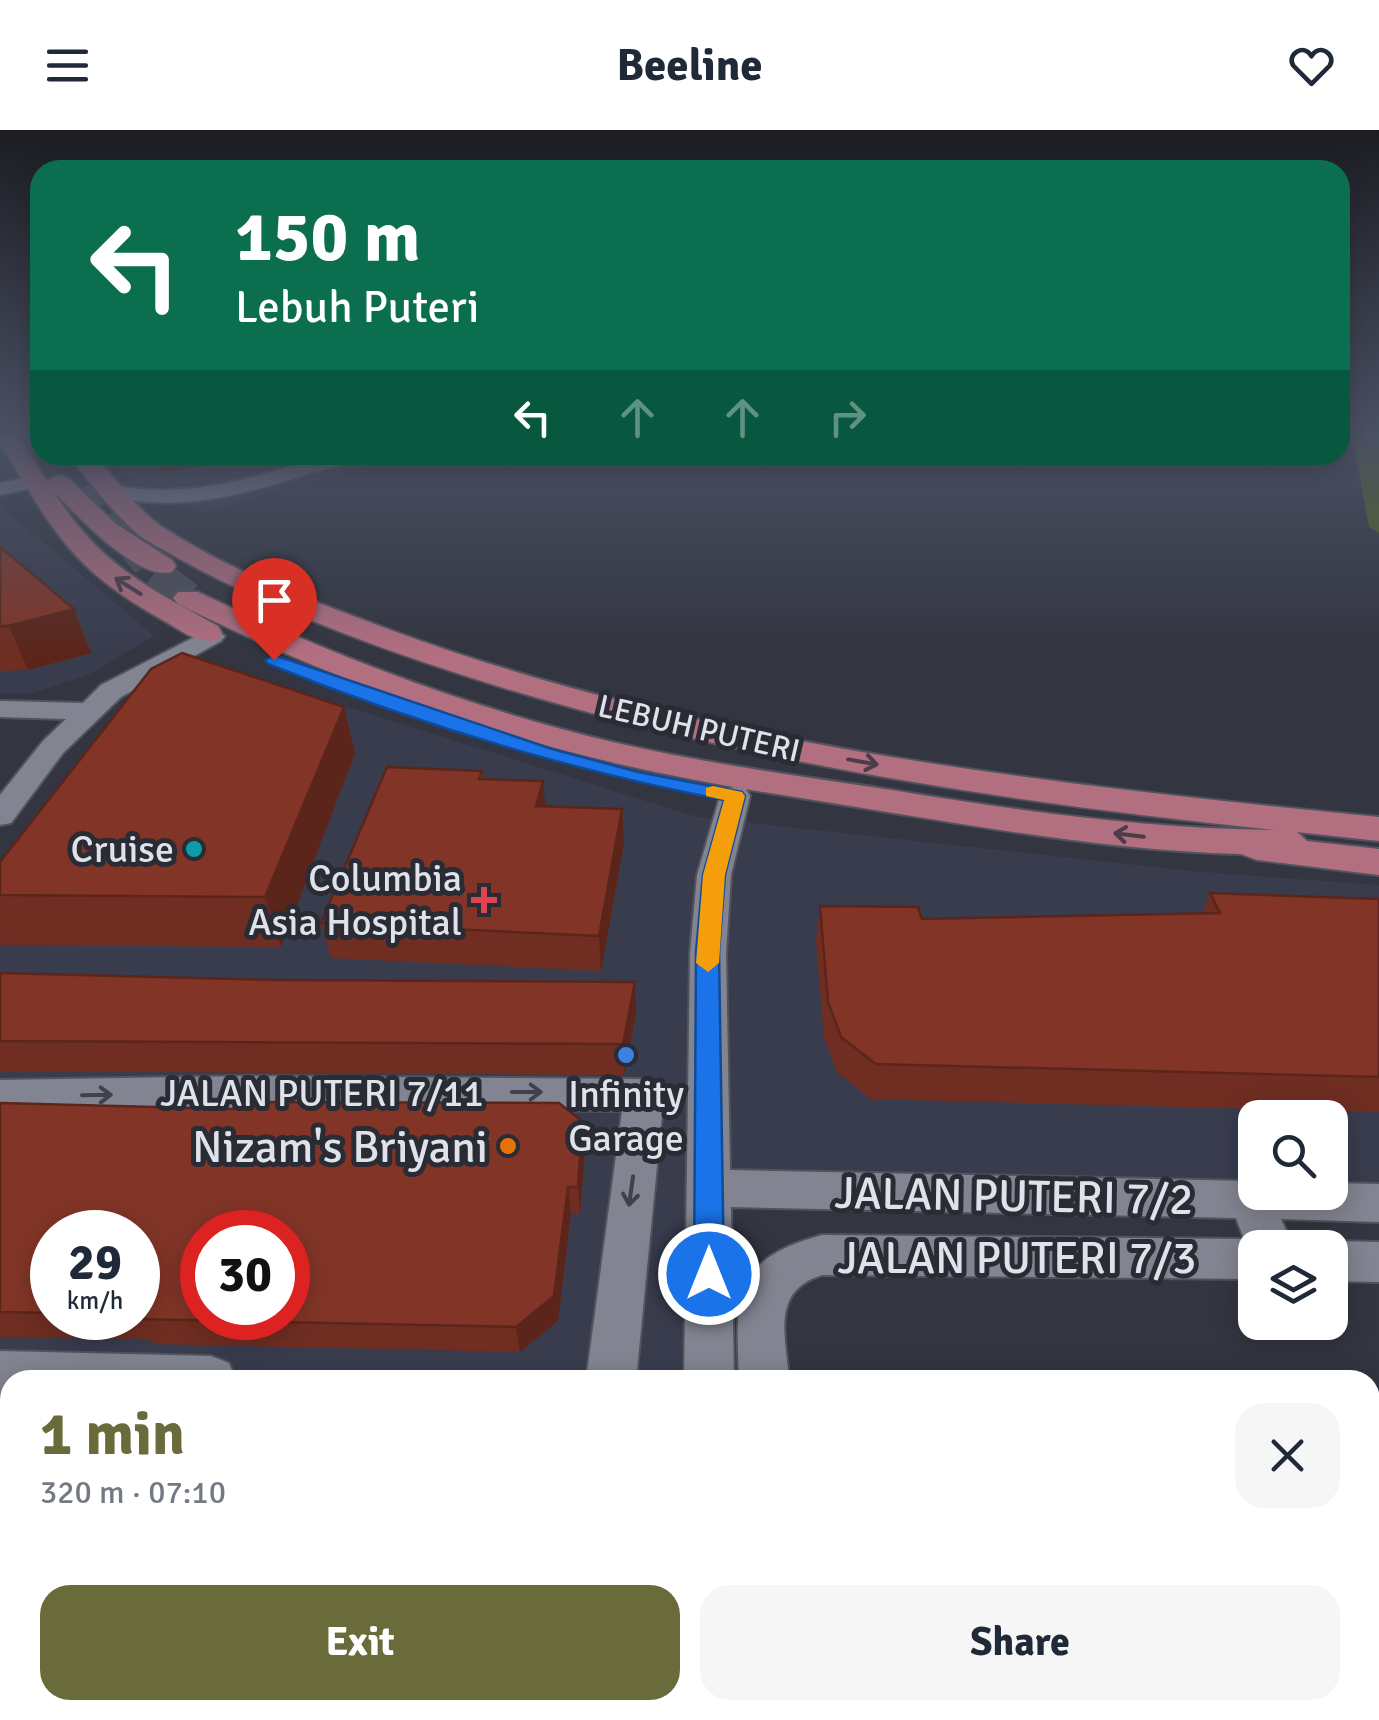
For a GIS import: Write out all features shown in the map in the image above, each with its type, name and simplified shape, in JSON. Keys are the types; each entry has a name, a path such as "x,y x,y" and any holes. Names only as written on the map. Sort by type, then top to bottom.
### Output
{"main road":[{"name":"LEBUH PUTERI","path":"69,505 87,556 121,582 212,636 336,684 545,754 637,778 735,796 961,813 1139,836 1299,823 1379,828"},
{"path":"85,505 107,530 183,579 298,633 388,668 582,725 961,813"},
{"name":"LEBUH PUTERI","path":"128,505 149,530 294,604 467,669 664,723 765,746 1119,802 1223,827 1379,846"},
{"path":"188,598 264,636 372,678 561,738 680,767 961,813"},
{"path":"1223,827 1292,808 1379,811"},
{"path":"1223,827 1325,858 1379,862"}],"street":[{"path":"178,545 173,527 184,512 203,505"},
{"path":"13,709 82,700 111,690 212,636"},
{"path":"0,816 53,747 111,690"},
{"path":"13,709 88,711"},
{"path":"13,709 46,728 53,747"},
{"path":"709,1370 710,910 718,859 735,796"},
{"name":"JALAN PUTERI 7/11","path":"0,1096 244,1092 644,1095 612,1370"},
{"name":"JALAN PUTERI 7/2","path":"710,1188 1238,1200"},
{"name":"JALAN PUTERI 7/2","path":"1348,1202 1379,1203"},
{"name":"JALAN PUTERI 7/3","path":"764,1370 765,1296 774,1273 795,1260 822,1254 1238,1259"},
{"path":"1348,1261 1379,1262"}],"shaded area":[{"path":"0,505 154,636 89,675 34,693 0,693"},
{"path":"182,505 229,505 202,513"},
{"path":"215,665 697,817 1191,871 1379,885 1379,1184 1348,1183 1348,1100 1238,1100 1238,1182 692,1171 693,1370 0,1370 0,902"}],"green space":[{"path":"1365,505 1379,505 1379,533 1369,527"}],"building":[{"path":"0,547 74,609 0,626"},
{"name":"Cruise","path":"182,653 344,707 265,897 0,895 0,862 151,669"},
{"name":"Columbia Asia Hospital","path":"387,767 482,771 479,779 543,781 536,806 622,809 599,936 321,923"},
{"path":"1210,893 1379,899 1379,1077 876,1064 841,1037 828,1002 820,906 918,907 922,919 1220,913"},
{"path":"0,973 272,980 635,982 623,1044 0,1041"},
{"path":"236,1102 559,1103 582,1121 578,1187 568,1187 554,1296 516,1327 310,1323 310,1210 180,1210 180,1320 160,1319 160,1210 30,1210 30,1313 0,1312 0,1103 233,1109"}],"tunnel":[{"path":"99,505 146,567 167,583"},
{"path":"164,580 188,598"}],"slow traffic":[{"path":"708,963 714,875 735,796 713,792"}],"place":[{"name":"Cruise","path":"194,849"},
{"name":"Columbia Asia Hospital","path":"484,900"},
{"name":"Infinity Garage","path":"626,1055"},
{"name":"Nizam's Briyani","path":"508,1146"}],"route":[{"path":"274,660 545,754 637,778 735,796 714,875 710,910 709,1274"}]}
